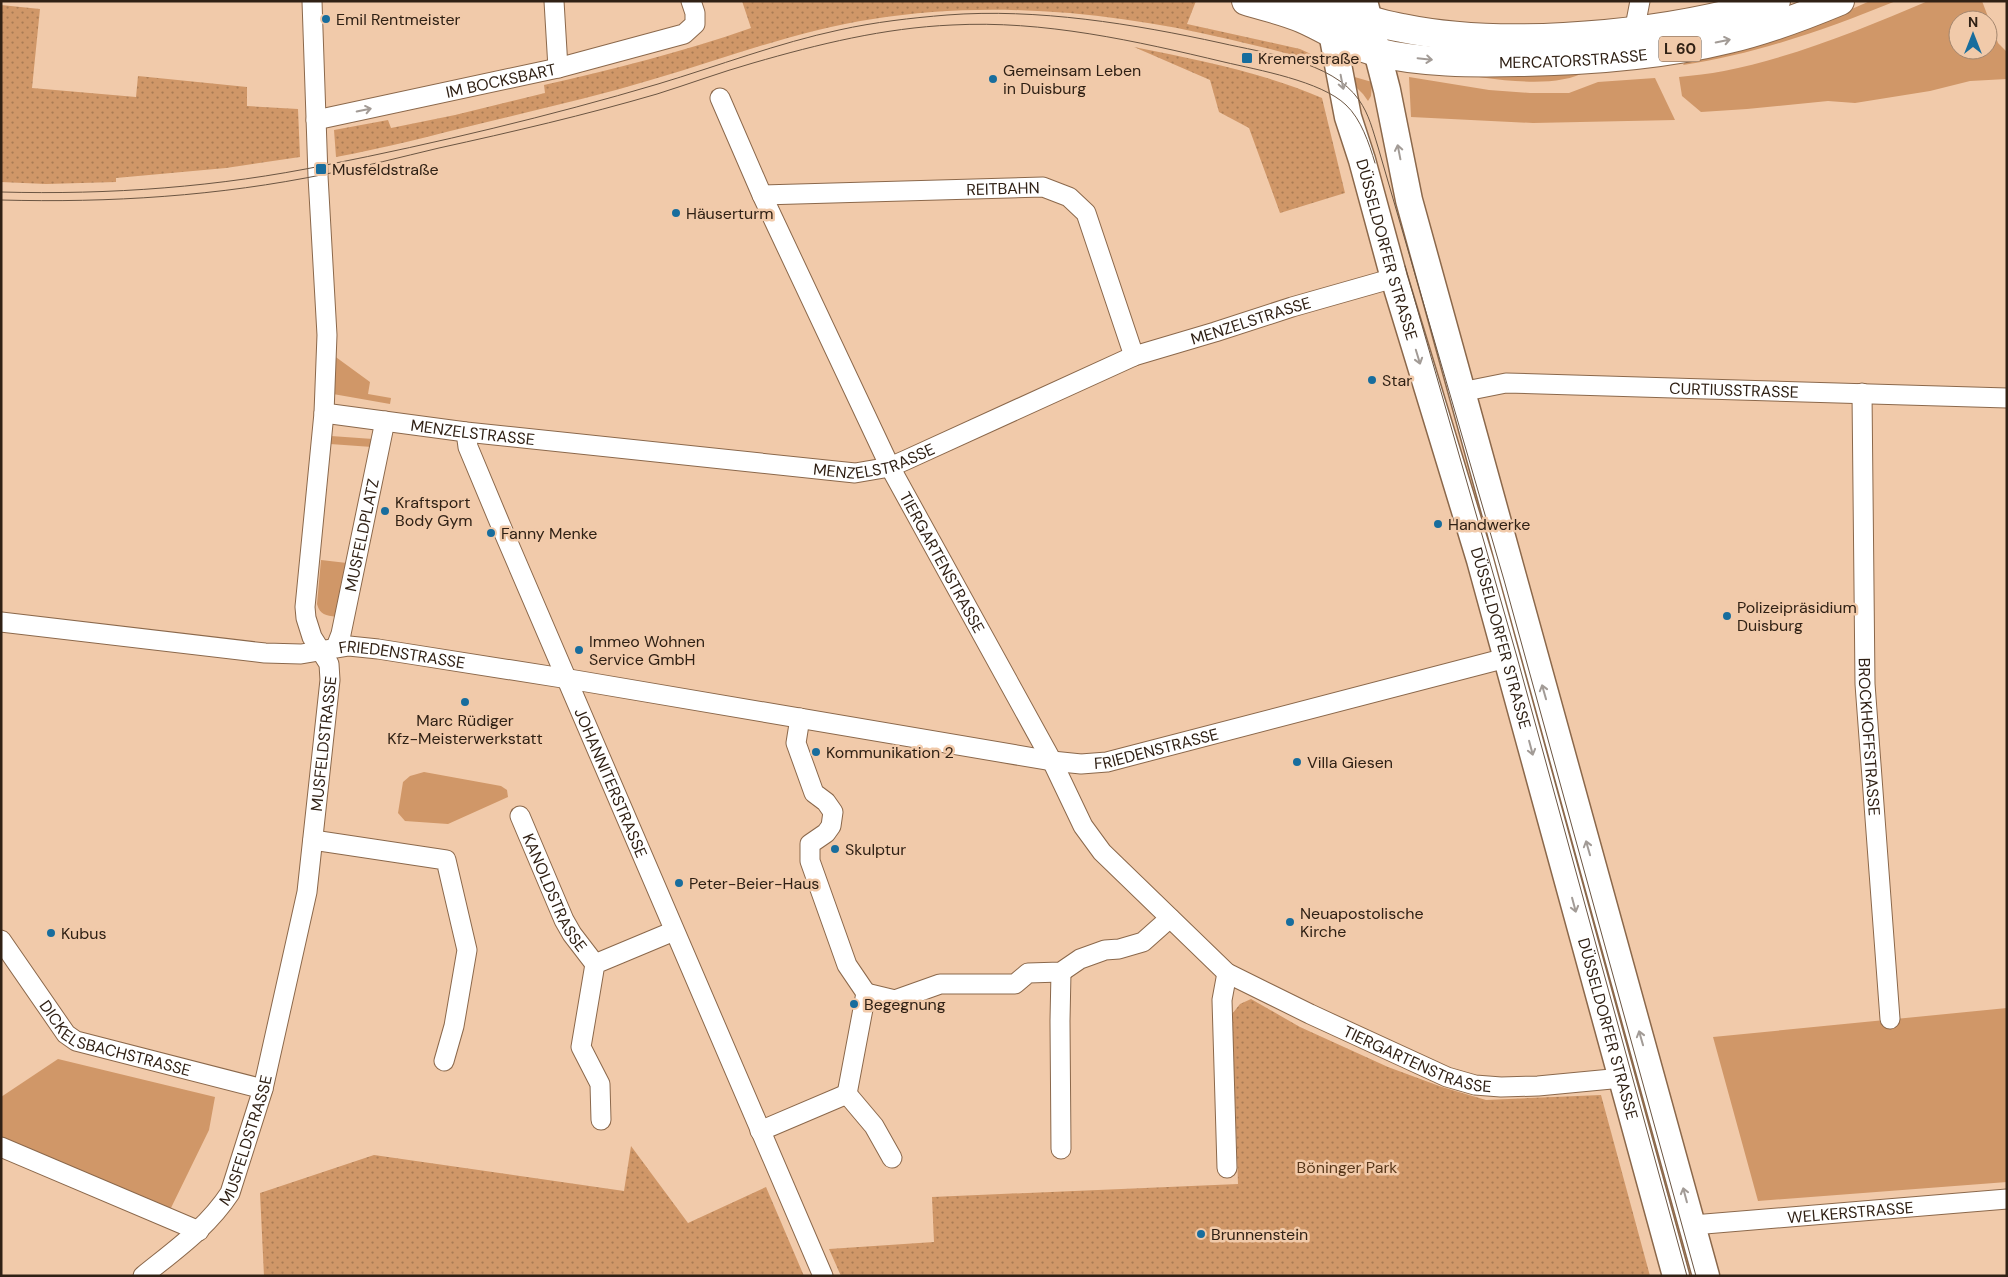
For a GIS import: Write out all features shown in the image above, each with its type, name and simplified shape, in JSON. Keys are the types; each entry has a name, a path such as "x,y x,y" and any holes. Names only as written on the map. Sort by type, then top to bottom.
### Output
{"main road":[{"name":"L 60","path":"1246,1 1300,18 1332,35"},
{"name":"MERCATORSTRASSE","path":"1318,3 1366,10 1413,30 1491,39 1533,39 1634,32 1693,23 1776,1"},
{"name":"MERCATORSTRASSE","path":"1332,35 1377,52 1423,59 1474,63 1553,62 1642,55 1730,39 1775,26 1840,1"},
{"name":"DÜSSELDORFER STRASSE","path":"1318,3 1332,35 1348,117 1362,160 1394,278 1480,560 1676,1276"},
{"name":"DÜSSELDORFER STRASSE","path":"1366,10 1387,90 1408,200 1706,1276"}],"street":[{"name":"MUSFELDSTRASSE","path":"143,1276 199,1231 220,1208 230,1193 263,1089 307,892 330,688 329,649 312,637 306,618 305,607 324,413 327,335 312,1"},
{"path":"554,1 558,68"},
{"name":"IM BOCKSBART","path":"316,120 558,68 684,34 695,24 695,14 691,1"},
{"path":"1553,62 1571,49 1619,46 1634,32 1640,1"},
{"name":"TIERGARTENSTRASSE","path":"720,98 762,195 890,467 1052,761 1088,834 1102,852 1228,973 1400,1057 1447,1077 1475,1085 1501,1087 1538,1086 1622,1078"},
{"name":"REITBAHN","path":"762,195 1043,187 1069,197 1086,213 1134,356"},
{"name":"MENZELSTRASSE","path":"324,413 466,432 855,473 890,467 1134,356 1292,307 1394,278"},
{"name":"CURTIUSSTRASSE","path":"1461,392 1506,383 2007,398"},
{"name":"BROCKHOFFSTRASSE","path":"1862,393 1865,684 1890,1020"},
{"name":"MUSFELDPLATZ","path":"329,649 341,634 385,421"},
{"name":"JOHANNITERSTRASSE","path":"466,432 468,447 566,679 823,1276"},
{"name":"FRIEDENSTRASSE","path":"1,622 265,653 301,654 329,649 378,649 1052,761 1081,764 1107,762 1506,658"},
{"path":"800,718 796,743 814,793 826,802 833,812 831,826 826,833 810,844 810,861 847,965 866,993 895,1000 940,984 1015,984 1028,973 1061,972 1080,960 1105,950 1119,949 1143,942 1170,918"},
{"name":"KANOLDSTRASSE","path":"520,816 564,920 572,934 595,964 581,1047 600,1084 601,1120"},
{"path":"313,840 446,860 467,950 454,1026 444,1060"},
{"name":"KANOLDSTRASSE","path":"595,964 674,932"},
{"name":"DICKELSBACHSTRASSE","path":"1,940 66,1034 76,1041 263,1089"},
{"path":"1061,972 1061,1149"},
{"path":"1227,1168 1222,1000 1228,973"},
{"path":"847,1094 866,993"},
{"path":"760,1131 847,1094"},
{"path":"847,1094 874,1126 892,1158"},
{"path":"1,1148 199,1231"},
{"name":"WELKERSTRASSE","path":"1693,1225 2007,1198"}],"green space":[{"path":"742,1 1196,1 1187,24 1300,49 1313,55 1315,63 1228,39 1140,22 1096,16 1006,10 917,13 817,30 612,91 373,150 336,157 334,130 388,120 391,128 455,115 545,93 544,85 648,60 751,28"},
{"path":"1870,1 1896,1 1844,21 1765,47 1683,65 1688,58 1838,15"},
{"path":"1928,1 1982,1 1985,10 1948,10 1948,60 1998,60 1998,43 2007,52 2007,79 1970,81 1930,91 1855,103 1828,101 1701,112 1682,96 1679,77 1707,74 1750,65 1802,50 1853,32"},
{"path":"1,5 40,9 32,88 136,97 138,76 247,87 247,106 298,109 300,157 226,168 116,178 116,182 46,184 1,182"},
{"path":"1134,47 1253,74 1322,98 1345,193 1280,213 1249,128 1219,112 1210,80"},
{"path":"1587,71 1573,77 1538,82 1499,80 1447,72"},
{"path":"1351,76 1372,82 1371,96 1368,101 1348,79"},
{"path":"1409,77 1489,90 1530,93 1569,93 1598,82 1655,78 1675,120 1533,123 1411,117"},
{"path":"333,355 370,382 368,394 391,398 390,404 333,394"},
{"path":"331,436 373,439 372,447 330,444"},
{"path":"321,560 347,563 336,617 326,615 318,608"},
{"path":"424,772 501,786 507,790 508,797 448,824 405,821 398,813 403,782 410,776"},
{"name":"Böninger Park","path":"1251,999 1300,1027 1388,1067 1442,1087 1486,1100 1601,1095 1650,1276 841,1276 829,1249 934,1242 932,1197 1238,1184 1232,1014 1240,1004"},
{"path":"2007,1008 2007,1182 1758,1201 1713,1037"},
{"path":"58,1059 215,1097 209,1130 169,1212 1,1139 1,1097"},
{"path":"631,1146 688,1223 766,1187 804,1276 264,1276 260,1193 374,1155 624,1191"}],"tram line":[{"path":"1,192 124,191 205,184 286,173 410,148 535,118 658,84 816,35 852,27 947,15 981,13 1016,14 1085,19 1120,24 1276,55 1315,67 1332,76 1347,87 1359,100 1368,117 1374,135 1504,580 1696,1276"},
{"path":"1,200 124,199 205,193 286,182 576,116 827,43 877,33 927,27 986,24 1055,29 1123,40 1191,54 1305,83 1321,89 1346,105 1356,117 1364,132 1375,163"},
{"path":"1405,266 1517,657 1687,1276"}],"place":[{"name":"Emil Rentmeister","path":"326,19"},
{"name":"Kremerstraße","path":"1247,58"},
{"name":"Gemeinsam Leben in Duisburg","path":"993,79"},
{"name":"Musfeldstraße","path":"321,169"},
{"name":"Häuserturm","path":"676,213"},
{"name":"Star","path":"1372,380"},
{"name":"Kraftsport Body Gym","path":"385,511"},
{"name":"Handwerke","path":"1438,524"},
{"name":"Fanny Menke","path":"491,533"},
{"name":"Polizeipräsidium Duisburg","path":"1727,616"},
{"name":"Immeo Wohnen Service GmbH","path":"579,650"},
{"name":"Marc Rüdiger Kfz-Meisterwerkstatt","path":"465,702"},
{"name":"Kommunikation 2","path":"816,752"},
{"name":"Villa Giesen","path":"1297,762"},
{"name":"Skulptur","path":"835,849"},
{"name":"Peter-Beier-Haus","path":"679,883"},
{"name":"Neuapostolische Kirche","path":"1290,922"},
{"name":"Kubus","path":"51,933"},
{"name":"Begegnung","path":"854,1004"},
{"name":"Brunnenstein","path":"1201,1234"}]}
